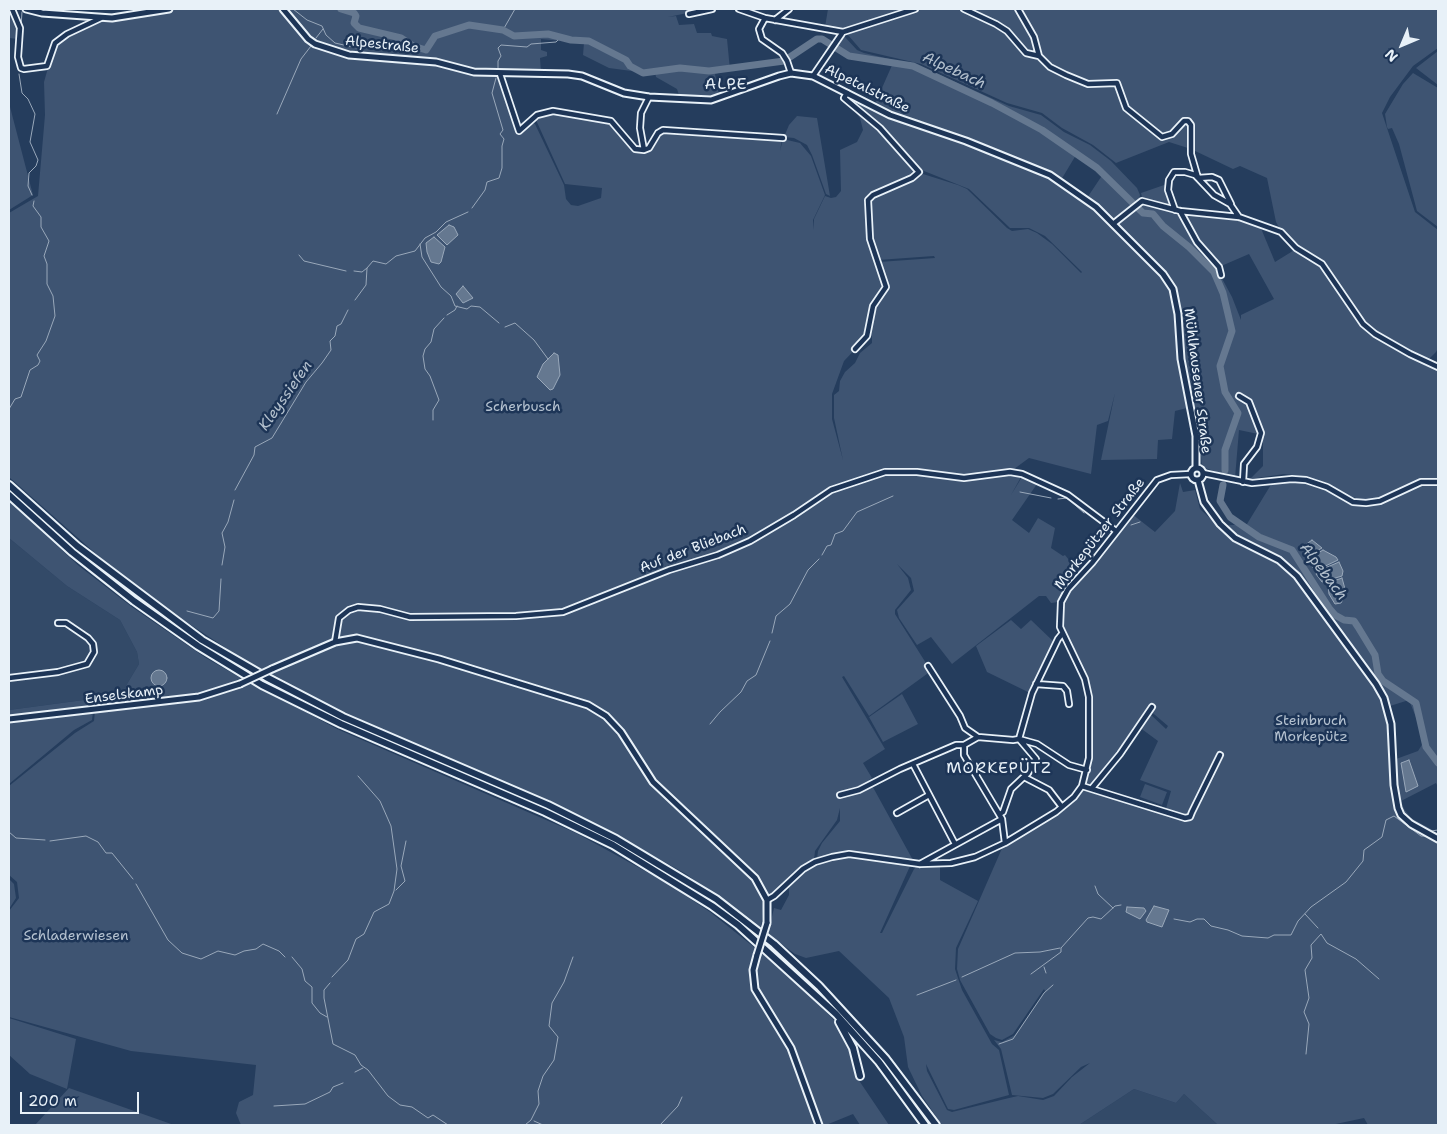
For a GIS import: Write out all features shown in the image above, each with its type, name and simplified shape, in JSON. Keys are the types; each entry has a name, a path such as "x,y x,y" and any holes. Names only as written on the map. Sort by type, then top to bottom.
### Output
{"highway":[{"path":"9,484 78,546 202,640 266,677 343,717 548,805 616,839 716,899 774,944 819,986 886,1059 936,1125"},
{"path":"9,495 72,552 134,601 198,646 262,685 341,724 545,812 613,845 696,896 738,925 836,1014 879,1062 926,1125"},
{"path":"836,1014 853,1048 860,1076"}],"main road":[{"path":"26,9 42,13 102,17 126,16 169,9"},
{"name":"Alpestraße","path":"283,9 308,39 318,45 349,55 436,62"},
{"name":"Alpetalstraße","path":"436,62 467,71 500,74 568,74 582,76 624,93 649,97 711,100 791,73 813,76 890,115 966,141 1050,175 1074,190 1113,224 1163,274 1176,298"},
{"name":"Mühlhausener Straße","path":"1176,298 1180,359 1196,436 1196,468"},
{"path":"1196,468 1201,469 1203,473 1198,480 1193,479 1190,474 1196,468"},
{"path":"1198,480 1207,507 1220,524 1235,538 1279,560 1297,576 1376,684 1389,712 1395,794 1401,815 1411,824 1438,839"},
{"name":"Enselskamp","path":"9,719 199,698 240,684 335,642 357,638 388,645 558,696 594,709 606,716 621,732 653,782 750,872 762,888 767,900"},
{"path":"767,900 767,923 753,970 755,989 792,1048 819,1125"}],"street":[{"path":"12,9 20,28 18,57 21,68 24,69 48,66 55,43 67,34 102,17"},
{"path":"689,14 712,9"},
{"path":"739,9 765,18 843,32 915,9"},
{"path":"775,20 789,9"},
{"path":"964,9 1007,31 1026,53 1039,56"},
{"path":"1018,9 1034,37 1039,56 1050,67 1082,82 1092,84 1116,83 1126,108 1162,137 1172,134 1184,121 1188,121 1191,126 1191,154 1198,178"},
{"path":"765,18 759,29 762,39 786,59 791,73"},
{"path":"813,76 843,32"},
{"path":"500,74 519,131 543,112 564,112 611,121 635,149 644,150 649,148 658,133 663,130 783,138"},
{"path":"848,93 844,98 880,128 919,172 912,178 873,195 868,200 870,239 886,287 873,306 867,336 855,349"},
{"path":"644,150 640,128 640,113 649,97"},
{"path":"1221,275 1219,268 1197,242 1177,210 1168,187 1172,173 1186,172 1198,178 1212,193 1231,205"},
{"path":"1198,178 1212,177 1219,180 1238,217"},
{"path":"1113,224 1142,201 1177,210 1238,217 1281,232 1296,248 1322,264 1363,324 1375,334 1438,367"},
{"path":"1240,396 1249,402 1261,433 1257,447 1244,464 1242,482"},
{"name":"Auf der Bliebach","path":"335,642 339,618 349,610 358,607 380,609 410,617 516,616 563,612 669,570 718,555 750,540 794,515 831,490 884,472 917,472 964,478 1010,472 1022,474 1068,495 1116,531"},
{"path":"1203,473 1242,482 1264,483 1292,479 1306,480 1327,487 1354,502 1366,504 1380,501 1421,482 1438,482"},
{"name":"Morkepützer Straße","path":"767,900 774,896 803,869 832,856 849,854 920,864 961,860 982,854 1005,843 1062,807 1082,786 1087,770 1090,736 1088,692 1085,679 1062,634 1059,615 1065,593 1158,480 1171,475 1190,474"},
{"path":"9,678 58,672 86,664 94,652 93,644 88,638 66,623 58,623"},
{"path":"1019,739 1036,684 1062,634"},
{"path":"928,666 966,728 978,736 1012,740 1019,739 1037,744 1069,765 1087,770"},
{"path":"1036,684 1063,686 1067,691 1069,704"},
{"path":"1092,788 1120,754 1152,707"},
{"path":"840,795 859,790 913,764 956,746 964,745 978,736"},
{"path":"920,864 1001,816 1011,789 1024,777 1036,759 1019,739"},
{"path":"964,745 964,755 1001,816 1005,843"},
{"path":"1082,786 1185,818 1190,817 1220,755"},
{"path":"913,764 955,844"},
{"path":"1024,777 1049,790 1062,807"},
{"path":"897,812 929,795"}],"shaded area":[{"path":"9,538 67,586 120,620 137,652 139,664 124,689 91,699 9,710"},
{"path":"1134,1089 1176,1103 1184,1094 1218,1125 1079,1125"}],"green space":[{"path":"9,9 12,9 19,28 18,39 9,38"},
{"name":"Scherbusch","path":"172,9 280,9 307,40 348,56 435,63 467,72 498,76 516,128 524,130 531,122 535,124 564,185 566,199 571,205 578,206 601,198 602,188 565,184 536,120 537,116 552,112 610,121 628,144 644,151 662,132 782,139 780,151 783,139 800,143 811,156 825,195 813,220 814,230 814,219 825,196 836,197 841,191 840,150 857,142 863,130 860,118 848,103 863,115 915,171 911,177 866,197 871,251 885,287 873,303 863,341 844,361 832,394 832,419 843,460 834,418 834,395 839,391 840,381 845,372 855,363 860,353 872,343 872,337 869,333 875,304 887,289 879,262 935,258 934,256 878,260 872,244 869,205 871,197 923,174 958,185 967,189 1007,228 1012,231 1028,229 1037,233 1052,244 1082,272 1045,236 1029,228 1010,228 969,189 919,169 848,97 885,116 952,138 1047,176 1074,192 1108,222 1159,273 1172,293 1179,367 1187,408 1175,411 1172,439 1158,440 1157,459 1101,460 1115,393 1108,421 1097,425 1091,474 1029,458 1010,472 999,473 1000,476 1021,477 1011,495 1022,477 1037,484 1012,520 1029,533 1038,518 1055,528 1051,548 1063,556 1065,555 1077,570 1067,582 1059,602 1051,603 1046,596 1039,596 952,664 931,637 917,645 899,618 897,610 914,591 911,578 897,564 908,578 911,590 895,610 895,614 931,671 869,716 844,676 842,677 885,749 863,763 872,778 869,780 914,862 848,853 817,859 822,843 840,821 840,808 837,820 815,851 814,860 764,901 761,929 686,874 618,836 549,802 345,715 267,675 153,600 112,568 9,477 9,213 38,196 45,115 44,82 55,43 102,18"},
{"path":"285,9 707,9 668,17 676,16 679,25 694,24 697,33 711,33 712,36 727,39 730,70 715,74 719,96 680,98 677,89 656,77 655,72 609,68 583,55 584,43 541,39 541,50 547,52 547,56 540,58 541,72 468,69 436,61 349,53 318,44 309,38"},
{"path":"828,9 910,9 843,30 825,27"},
{"path":"923,9 958,9 969,12 1010,36 1028,57 1039,59 1040,49 1035,36 1019,9 1438,9 1438,48 1413,66 1390,97 1382,113 1415,212 1438,230 1438,348 1436,352 1427,361 1375,332 1364,323 1322,264 1296,248 1281,231 1276,222 1267,178 1240,166 1233,169 1191,149 1169,142 1116,163 1093,145 1062,128 1042,113 1007,103 921,64 861,50 847,33"},
{"path":"970,9 1017,9 1033,37 1036,50 1026,52 995,21"},
{"path":"844,36 857,50 864,53 920,66 1009,106 1041,115 1064,132 1090,145 1111,161 1137,188 1140,195 1139,199 1117,219 1113,220 1087,198 1103,174 1076,155 1061,180 1047,171 962,137 908,121 874,106 893,63 852,55 833,49"},
{"path":"1438,51 1438,85 1416,68"},
{"path":"1413,73 1438,88 1438,227 1417,211 1399,144 1392,128 1388,129 1387,127 1385,114 1403,84"},
{"path":"9,103 33,195 9,210"},
{"path":"797,116 817,118 830,196 826,194 807,145 794,138 784,137 789,125"},
{"path":"1167,184 1172,207 1144,200 1142,197 1141,193"},
{"path":"1143,203 1179,213 1193,238 1218,271 1232,297 1241,320 1241,315 1274,299 1249,254 1219,267 1183,216 1184,213 1237,219 1260,226 1275,262 1296,249 1322,267 1364,327 1438,369 1438,479 1418,480 1380,498 1363,500 1349,496 1318,480 1302,476 1284,474 1250,479 1263,466 1263,435 1239,430 1235,478 1202,467 1198,423 1188,390 1177,294 1171,282 1120,228 1119,224 1123,218"},
{"name":"Steinbruch Morkepütz","path":"1300,481 1328,490 1346,500 1366,505 1422,484 1438,483 1438,787 1436,783 1401,801 1411,818 1438,833 1438,1125 1368,1125 1364,1118 1331,1125 1218,1125 1184,1094 1176,1103 1134,1089 1079,1125 942,1125 922,1096 908,1067 904,1037 889,998 839,951 806,958 795,954 768,934 774,908 781,910 789,895 789,884 800,874 816,864 832,858 849,855 911,864 880,933 882,933 914,869 919,864 940,866 940,880 978,901 956,948 955,969 962,990 992,1044 999,1050 1009,1095 954,1110 948,1109 926,1064 927,1071 947,1110 952,1112 1018,1096 1043,1100 1054,1096 1072,1077 1090,1063 1081,1067 1053,1094 1043,1098 1012,1095 1001,1049 994,1040 1002,1042 1015,1035 1045,991 1044,989 1013,1034 1002,1040 996,1038 990,1034 960,980 957,969 958,949 1003,846 1059,813 1081,790 1165,812 1171,791 1140,780 1158,741 1139,727 1149,713 1166,729 1168,726 1148,709 1094,786 1085,785 1091,758 1091,694 1087,677 1064,633 1061,614 1064,602 1068,593 1132,514 1155,532 1175,511 1180,483 1183,492 1195,490 1200,509 1218,526 1247,524 1272,483","holes":["1339,562 1342,576 1322,582 1317,574","1409,700 1425,740 1418,751 1396,759 1390,706"]},
{"path":"9,501 79,566 132,607 206,658 241,678 196,695 9,717 9,710 91,699 124,689 139,664 137,652 120,620 67,586 9,538"},
{"path":"1011,620 1021,629 1031,620 1054,642 1030,693 987,672 976,646"},
{"name":"Schladerwiesen","path":"252,683 337,729 576,833 665,882 710,912 789,975 837,1023 853,1054 858,1079 889,1125 860,1125 853,1114 826,1125 241,1125 236,1113 239,1102 253,1095 256,1065 131,1051 9,1017 9,911 19,898 17,882 9,875 9,786 75,733 94,721 95,711 199,698 229,692"},
{"path":"902,694 918,724 883,742 869,717"},
{"path":"93,712 92,720 74,730 9,784 9,721"},
{"path":"1145,784 1167,792 1162,805 1140,797"},
{"path":"9,879 14,884 16,898 9,909"},
{"path":"9,1018 76,1039 67,1089 30,1074 9,1055"},
{"path":"69,1088 174,1125 35,1125"}],"water":[{"path":"449,225 454,227 458,235 447,245 437,235"},
{"path":"434,237 445,247 439,264 431,262 427,252 426,243"},
{"path":"463,286 473,298 463,303 456,294"},
{"path":"554,353 558,355 560,375 553,389 550,390 537,377 543,364"},
{"path":"1312,540 1322,548 1307,556 1301,548"},
{"path":"1323,550 1338,560 1315,571 1308,559"},
{"path":"1339,562 1343,571 1342,576 1322,582 1316,574 1318,571"},
{"path":"1342,578 1345,589 1343,599 1341,603 1335,604 1329,594 1328,583"},
{"path":"159,670 165,672 167,678 165,684 159,686 153,684 151,678 153,672"},
{"path":"1409,760 1418,786 1406,792 1401,763"},
{"path":"1154,906 1169,910 1162,927 1146,920"},
{"path":"1127,907 1144,908 1146,911 1140,919 1126,912"}],"waterway":[{"path":"293,9 307,20 322,26 326,35 335,43 357,48 366,48 372,45 380,49 391,41 400,48 411,45"},
{"name":"Alpebach","path":"341,9 354,13 356,16 354,23 359,28 401,38 413,46 426,50 435,36 469,25 503,30 514,36 548,34 571,40 589,41 626,60 630,66 643,73 680,68 709,71 784,61 817,39 822,39 849,56 913,66 992,103 1042,130 1097,168 1143,213 1153,214 1163,226 1189,247 1214,272 1223,293 1232,331 1220,366 1225,392 1238,413 1225,450 1225,470"},
{"path":"503,30 515,9"},
{"path":"21,27 22,12"},
{"path":"316,38 323,29"},
{"name":"Kleyssiefen","path":"498,70 498,61 501,56 498,48 501,45 527,47 531,44 556,42 560,38"},
{"path":"277,114 301,59 311,46"},
{"path":"19,74 22,93 28,99 35,114 30,142 38,160 36,166 29,173 28,186 32,195"},
{"name":"Kleyssiefen","path":"472,208 485,190 487,182 499,178 502,168 502,146 504,139 500,134 503,130 492,93 496,78"},
{"path":"9,409 15,399 21,397 30,370 38,365 40,361 37,355 46,341 55,316 53,296 47,284 47,264 44,256 49,241 41,227 41,217 33,206 34,201"},
{"name":"Kleyssiefen","path":"355,300 366,285 367,268 373,261 386,264 396,256 415,251 425,238 436,232 446,222 468,212"},
{"path":"420,244 422,257 441,287 451,296 455,306 467,309 471,306 480,307 499,323"},
{"path":"299,255 304,261 346,271"},
{"path":"354,271 362,272 367,268"},
{"path":"447,315 455,310 457,306"},
{"name":"Kleyssiefen","path":"235,490 254,455 255,447 272,438 306,382 331,350 330,341 335,336 337,326 341,324 348,310"},
{"path":"433,420 433,410 439,400 430,376 425,369 423,356 425,349 431,342 434,329 444,318"},
{"path":"505,327 515,323 534,340 548,359"},
{"name":"Alpebach","path":"1223,485 1220,501 1230,517 1259,537 1292,550 1335,615 1344,620 1354,621 1375,655 1378,674 1383,681 1416,703 1426,747 1438,763"},
{"path":"1020,492 1051,498"},
{"path":"822,555 827,546 831,545 835,534 843,531 857,512 893,496"},
{"path":"1058,499 1067,498 1084,513"},
{"name":"Kleyssiefen","path":"222,565 225,547 222,533 228,522 234,500"},
{"path":"1131,525 1140,522"},
{"path":"772,633 776,616 790,604 808,570 819,559"},
{"name":"Kleyssiefen","path":"187,611 213,618 219,611 221,579"},
{"path":"710,724 741,692 747,681 756,675 770,641"},
{"path":"332,977 348,960 356,939 364,934 374,912 389,904 394,891 397,869 391,826 380,801 358,776"},
{"path":"1174,919 1190,922 1204,919 1211,926 1242,936 1268,938 1274,935 1291,935 1298,921 1311,907 1346,882 1363,861 1364,850 1382,837 1386,820 1394,816 1421,836 1425,836"},
{"path":"1431,831 1438,830"},
{"path":"9,832 16,838 45,840"},
{"path":"50,841 86,836 98,842 106,853 112,853 133,879"},
{"path":"396,890 405,881 401,866 406,841"},
{"path":"136,884 168,940 182,953 201,959 218,951 235,955 256,949 263,944 279,951 285,957"},
{"path":"1095,886 1098,894 1113,908"},
{"path":"1031,974 1061,952 1061,948 1088,918 1101,919 1115,906 1121,905"},
{"path":"1305,914 1318,928"},
{"path":"1306,1054 1309,1024 1304,1012 1309,998 1305,970 1312,958 1311,945 1321,934 1327,943 1356,959 1379,979"},
{"path":"962,977 1015,953 1040,952 1060,948"},
{"path":"292,957 302,969 305,981 312,987 312,1003 320,1013 327,1017"},
{"path":"525,1125 531,1120 539,1104 538,1091 543,1076 554,1060 558,1037 549,1026 552,1003 564,982 573,957"},
{"path":"1044,967 1046,973"},
{"path":"917,995 956,980"},
{"path":"330,983 324,990 324,998 333,1044 355,1055 361,1065 368,1070 388,1096 400,1105 412,1107 428,1118 433,1115 448,1125"},
{"path":"999,1044 1013,1039 1044,993 1053,985"},
{"path":"355,1072 363,1068"},
{"path":"274,1106 305,1104 330,1092 333,1087 343,1083"},
{"path":"660,1125 678,1106 682,1097"},
{"path":"534,1121 543,1125"}],"district":[{"name":"ALPE","path":"726,85"},
{"name":"MORKEPÜTZ","path":"999,769"}]}
